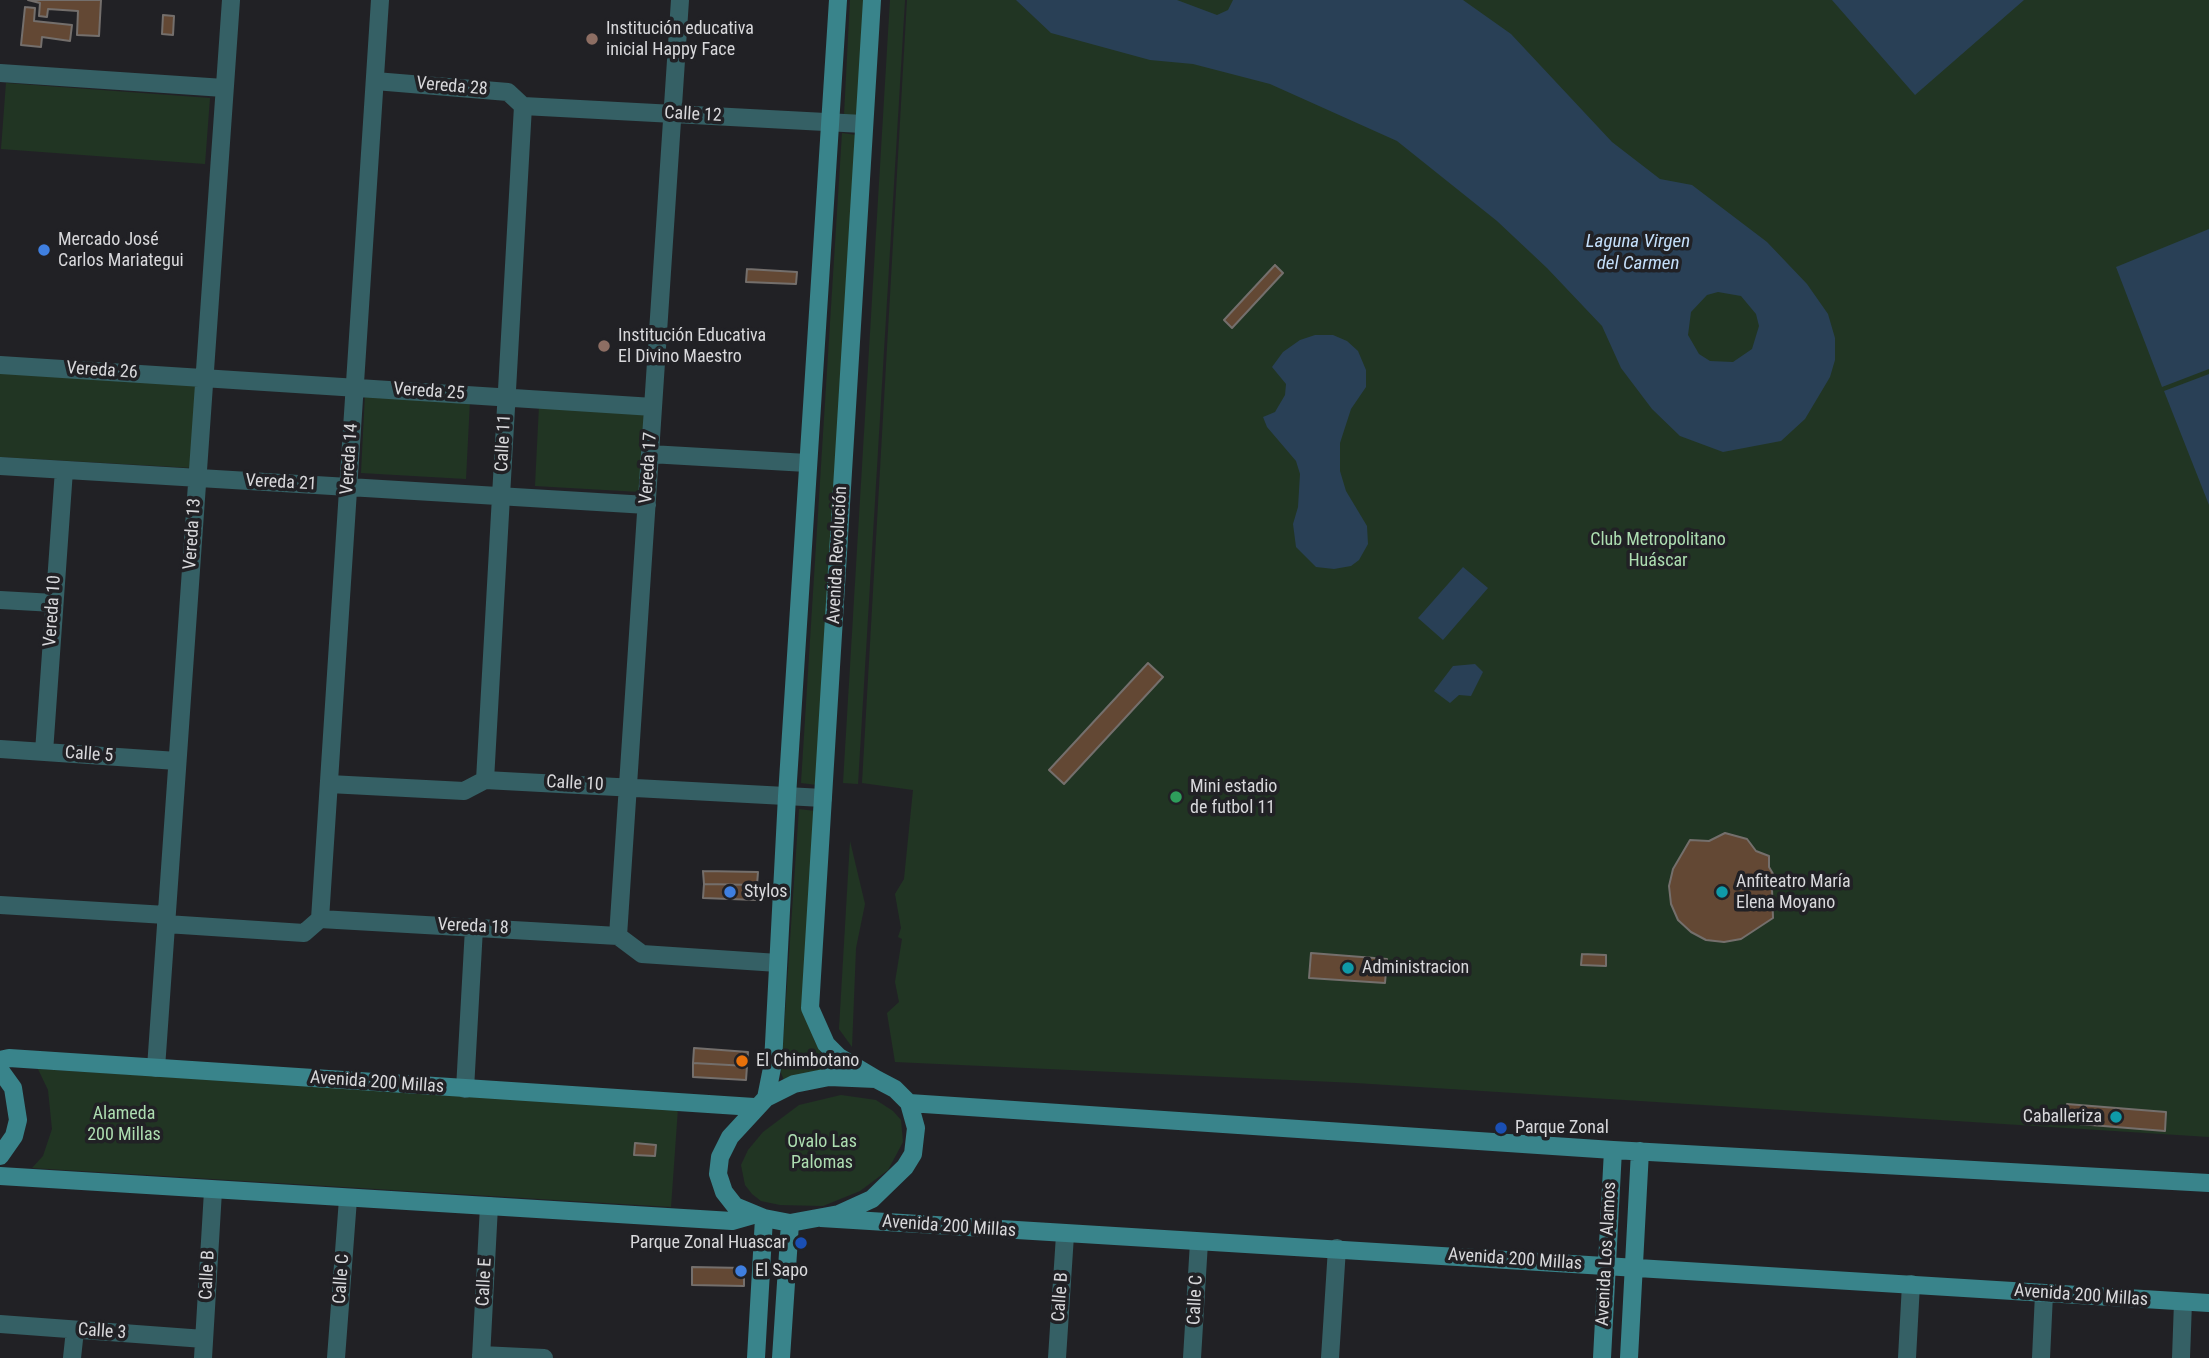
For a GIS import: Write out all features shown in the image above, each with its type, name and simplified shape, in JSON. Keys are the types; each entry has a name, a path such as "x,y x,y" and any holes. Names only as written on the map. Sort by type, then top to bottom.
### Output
{"main road":[{"name":"Avenida Revolución","path":"760,1102 773,1063 807,463 838,0"},
{"name":"Avenida Revolución","path":"872,0 810,1008 826,1044 839,1057 876,1079"},
{"name":"Avenida 200 Millas","path":"0,1060 9,1058 465,1088 760,1102"},
{"path":"0,1070 13,1088 18,1104 18,1120 14,1136 0,1156"},
{"path":"829,1077 876,1079 895,1089 909,1103 916,1128 913,1154 905,1167 872,1199 839,1214 790,1223 758,1217 735,1206 724,1192 718,1174 720,1157 730,1137 760,1102 794,1084 829,1077"},
{"path":"909,1103 1613,1150 2209,1183"},
{"name":"Avenida Los Alamos","path":"1602,1358 1613,1150"},
{"name":"Avenida Los Alamos","path":"1629,1358 1640,1151"},
{"path":"0,1176 732,1221 758,1217"},
{"path":"756,1358 758,1217"},
{"name":"Avenida 200 Millas","path":"821,1218 2209,1303"},
{"path":"781,1358 790,1223"}],"street":[{"name":"Vereda 13","path":"156,1068 230,0"},
{"name":"Vereda 14","path":"320,919 380,0"},
{"name":"Vereda 17","path":"618,936 680,0"},
{"path":"0,73 224,88"},
{"name":"Vereda 28","path":"374,81 508,92 523,106"},
{"name":"Calle 12","path":"523,106 863,124"},
{"name":"Calle 11","path":"485,780 523,106"},
{"name":"Vereda 26","path":"0,365 204,378"},
{"name":"Vereda 25","path":"204,378 653,407"},
{"path":"650,454 807,463"},
{"name":"Vereda 21","path":"0,466 647,505"},
{"name":"Vereda 10","path":"44,752 64,470"},
{"path":"0,600 54,603"},
{"name":"Calle 5","path":"0,748 177,761"},
{"name":"Calle 10","path":"329,784 464,791 485,780 824,798"},
{"name":"Vereda 18","path":"0,905 304,933 320,919 618,936 642,954 778,963"},
{"path":"465,1088 474,928"},
{"name":"Calle B","path":"203,1358 213,1191"},
{"name":"Calle C","path":"336,1358 348,1199"},
{"name":"Calle E","path":"481,1356 489,1206"},
{"name":"Calle B","path":"1056,1358 1065,1235"},
{"name":"Calle C","path":"1192,1358 1199,1242"},
{"path":"1330,1358 1337,1248"},
{"path":"1907,1358 1911,1284"},
{"path":"2041,1358 2044,1294"},
{"path":"2180,1358 2183,1302"},
{"name":"Calle 3","path":"0,1324 204,1339"},
{"path":"72,1358 75,1330"},
{"path":"481,1356 544,1358"}],"green space":[{"path":"850,0 865,0 859,116 844,115"},
{"path":"890,0 905,0 858,784 843,783"},
{"name":"Club Metropolitano Huáscar","path":"907,0 2209,0 2209,1137 1356,1083 895,1062 887,1013 899,1002 895,982 902,939 898,937 901,928 895,894 904,879 913,790 862,783"},
{"path":"6,83 210,98 205,164 1,149"},
{"path":"842,133 856,135 817,785 801,783"},
{"path":"0,372 198,384 193,468 0,457"},
{"path":"365,394 470,400 466,479 361,473"},
{"path":"539,406 644,413 640,492 535,486"},
{"path":"799,809 815,811 809,1015 814,1040 829,1068 784,1080 781,1073"},
{"path":"850,841 865,904 856,948 852,1047 839,1029"},
{"name":"Alameda 200 Millas","path":"38,1069 678,1108 671,1207 32,1168 43,1156 52,1129 48,1090"},
{"name":"Ovalo Las Palomas","path":"841,1095 876,1100 901,1120 903,1142 888,1170 860,1191 823,1206 780,1205 761,1201 752,1194 745,1185 741,1165 748,1150 763,1132 799,1105"}],"water":[{"name":"Laguna Virgen del Carmen","path":"1016,0 1177,0 1217,15 1228,10 1233,0 1463,0 1511,34 1612,142 1660,179 1692,185 1767,242 1807,284 1828,314 1835,338 1835,360 1830,377 1805,419 1781,441 1723,452 1680,436 1652,409 1621,368 1602,326 1547,268 1497,221 1397,141 1270,84 1193,64 1150,60 1051,33","holes":["1718,292 1741,296 1756,314 1759,326 1752,349 1733,362 1710,361 1699,354 1688,335 1691,312 1707,295"]},
{"path":"1832,0 2024,0 1915,95"},
{"path":"2209,229 2209,369 2162,387 2116,267"},
{"path":"1315,335 1333,335 1347,341 1358,351 1366,370 1366,387 1351,409 1340,443 1340,471 1346,491 1367,526 1368,544 1359,560 1351,566 1334,569 1316,567 1296,547 1293,524 1298,507 1300,474 1296,461 1267,427 1263,417 1275,412 1285,395 1286,384 1272,367 1283,352 1300,340"},
{"path":"2209,374 2209,505 2164,391"},
{"path":"1463,567 1488,588 1443,640 1418,618"},
{"path":"1475,664 1483,672 1471,696 1459,695 1450,703 1434,691 1453,666"}],"building":[{"path":"28,0 101,0 99,36 77,35 78,11 48,9 47,17 39,16 40,3"},
{"path":"25,7 35,8 34,21 72,25 70,41 42,37 41,47 21,45"},
{"path":"163,15 174,16 173,35 162,34"},
{"path":"1275,265 1283,273 1232,328 1224,320"},
{"path":"747,269 797,272 796,284 746,282"},
{"path":"1148,663 1163,677 1064,784 1049,770"},
{"path":"1725,833 1747,839 1756,851 1769,856 1769,867 1776,879 1772,889 1773,918 1741,939 1724,942 1706,940 1691,932 1678,920 1671,904 1669,886 1673,869 1690,840 1709,841"},
{"path":"703,871 758,872 757,885 704,884"},
{"name":"Stylos","path":"704,884 757,885 757,900 703,898"},
{"name":"Administracion","path":"1311,953 1387,959 1385,983 1309,978"},
{"path":"1582,954 1606,955 1606,966 1581,965"},
{"path":"694,1048 748,1052 747,1066 693,1063"},
{"path":"693,1063 747,1066 746,1080 693,1077"},
{"name":"Caballeriza","path":"2067,1104 2166,1112 2165,1131 2066,1123"},
{"path":"635,1143 656,1145 655,1156 634,1155"},
{"path":"692,1267 744,1268 744,1286 692,1285"}],"place":[{"name":"Institución educativa inicial Happy Face","path":"592,39"},
{"name":"Mercado José Carlos Mariategui","path":"44,250"},
{"name":"Institución Educativa El Divino Maestro","path":"604,346"},
{"name":"Mini estadio de futbol 11","path":"1176,797"},
{"name":"Stylos","path":"730,892"},
{"name":"Anfiteatro María Elena Moyano","path":"1722,892"},
{"name":"Administracion","path":"1348,968"},
{"name":"El Chimbotano","path":"742,1061"},
{"name":"Caballeriza","path":"2116,1117"},
{"name":"Parque Zonal","path":"1501,1128"},
{"name":"Parque Zonal Huascar","path":"801,1243"},
{"name":"El Sapo","path":"741,1271"}]}
